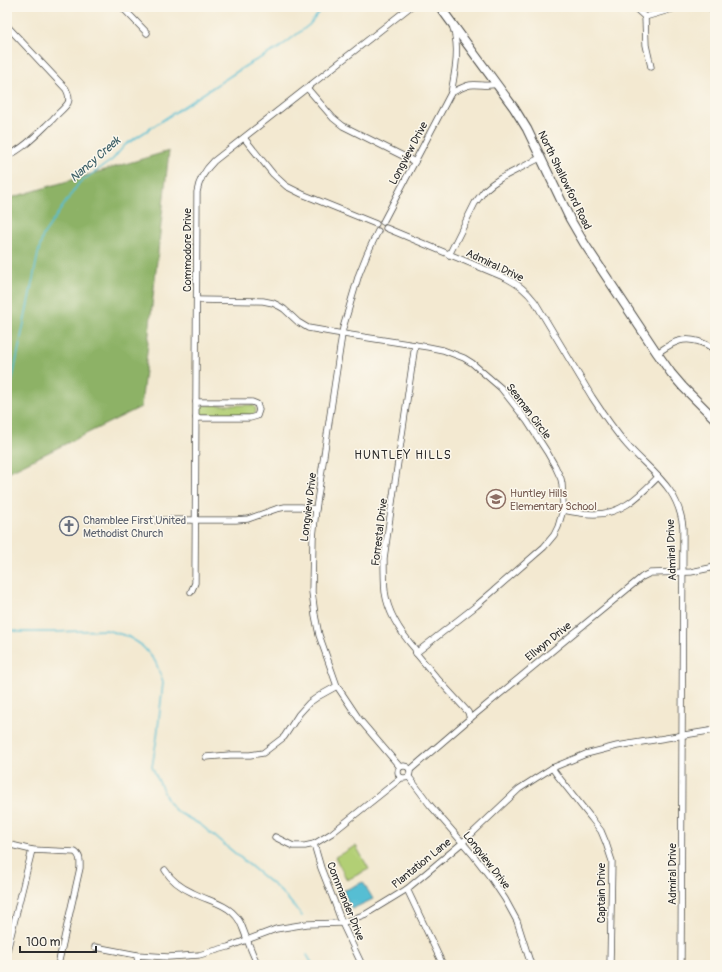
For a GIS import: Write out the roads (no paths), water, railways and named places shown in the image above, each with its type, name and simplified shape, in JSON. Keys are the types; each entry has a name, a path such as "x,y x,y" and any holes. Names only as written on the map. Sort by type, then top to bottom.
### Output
{"street":[{"path":"122,7 147,33"},
{"name":"Commodore Drive","path":"191,592 195,583 197,192 200,179 206,169 214,161 410,7"},
{"name":"North Shallowford Road","path":"440,7 514,108 527,129 573,225 657,353 683,387 715,419"},
{"path":"634,7 644,17 646,45 651,67"},
{"path":"644,17 679,7"},
{"path":"708,7 715,10"},
{"name":"Longview Drive","path":"383,222 451,93 455,71 456,53 455,36 452,24"},
{"path":"7,26 66,88 69,101 60,112 22,147 7,156"},
{"path":"451,93 469,85 488,86 497,84"},
{"path":"307,88 337,122 415,162"},
{"path":"244,138 273,174 286,186 376,224"},
{"path":"449,255 475,203 485,190 501,178 540,158"},
{"path":"378,221 383,222 386,224 386,228 378,231 376,224 378,221"},
{"name":"Admiral Drive","path":"386,228 506,278 518,285 530,296 602,412 625,443 667,486 679,508 683,528 681,965"},
{"name":"Longview Drive","path":"378,231 359,274 347,314 343,334 316,509 313,538 312,592 319,635 337,686 359,719 400,768"},
{"name":"Seaman Circle","path":"197,300 263,301 272,303 284,309 294,320 302,325 319,330 443,350 464,358 501,388 526,420 555,466 562,484 563,510 554,535 544,547 476,606 416,653"},
{"path":"657,353 680,340 697,341 715,350"},
{"name":"Forrestal Drive","path":"415,345 384,558 386,593 388,605 399,628 415,649 416,653 468,712 470,719"},
{"path":"196,402 252,402 257,404 259,410 257,416 250,418 196,418"},
{"path":"563,510 593,514 609,513 624,507 637,498 658,477"},
{"path":"153,520 243,520 285,507 316,509"},
{"name":"Ellwyn Drive","path":"410,770 642,577 650,573 700,571 715,567"},
{"path":"206,757 263,753 284,737 299,714 309,703 337,686"},
{"name":"Plantation Lane","path":"95,947 137,955 168,957 199,955 228,947 276,929 307,924 342,924 366,914 407,889 462,842 519,789 552,768 586,754 617,746 715,730"},
{"path":"275,837 293,846 314,844 332,833 401,778 404,779 409,777 409,768 405,766 400,768 398,772 401,778"},
{"name":"Captain Drive","path":"552,768 601,831 612,860 610,965"},
{"name":"Longview Drive","path":"409,777 430,805 474,856 508,904 517,921 531,965"},
{"path":"7,844 32,850 80,854 80,868 58,965"},
{"name":"Commander Drive","path":"314,844 321,868 342,924 362,965"},
{"path":"7,951 32,850"},
{"path":"164,870 172,879 193,894 210,899 224,906 237,917 243,927 258,965"},
{"path":"407,889 443,965"},
{"path":"137,955 138,965"}],"water":[{"path":"363,882 373,899 352,909 343,891"}],"waterway":[{"name":"Nancy Creek","path":"7,390 12,382 43,235 79,183 112,160 125,145 247,65 279,48 309,25 324,7"},
{"path":"7,629 20,632 106,630 127,636 140,644 155,661 163,683 152,767 169,803 176,811 201,825 277,888 302,916"},
{"path":"307,955 313,965"}],"place":[{"name":"Huntley Hills Elementary School","path":"496,499"},
{"name":"Chamblee First United Methodist Church","path":"69,526"}],"district":[{"name":"HUNTLEY HILLS","path":"403,455"}]}
